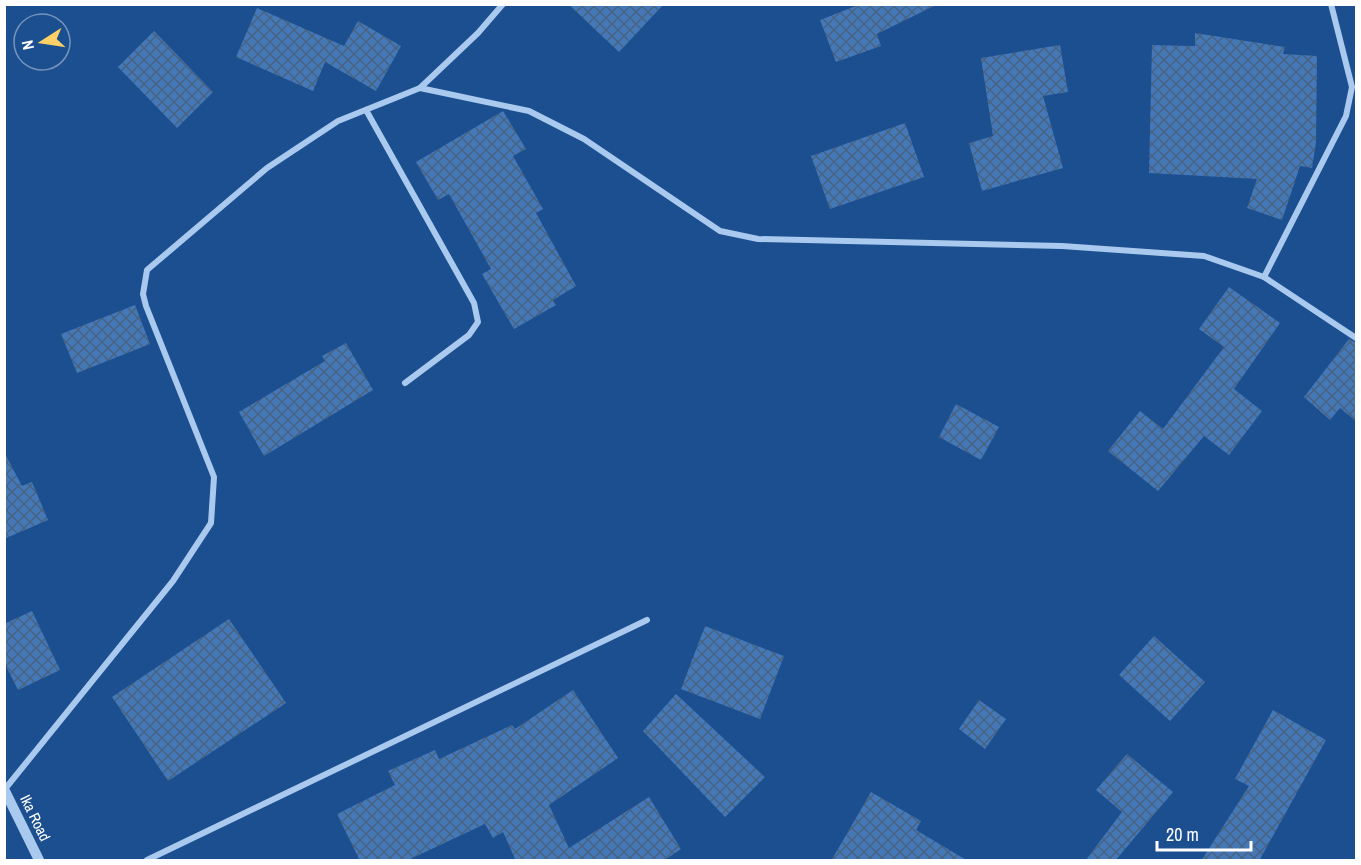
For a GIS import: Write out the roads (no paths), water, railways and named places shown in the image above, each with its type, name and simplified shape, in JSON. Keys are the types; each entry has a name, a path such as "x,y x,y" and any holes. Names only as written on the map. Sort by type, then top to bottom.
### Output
{"street":[{"path":"4,789 173,581 211,523 214,477 146,306 144,294 147,270 267,168 338,121 420,88 478,33 502,4"},
{"path":"1264,278 1346,116 1352,87 1331,4"},
{"path":"420,88 529,111 584,139 720,231 758,239 1062,246 1204,256 1264,278 1356,338"},
{"path":"366,110 474,303 478,322 469,335 405,383"},
{"path":"147,861 647,620"},
{"name":"Ika Road","path":"4,789 39,861"}]}
